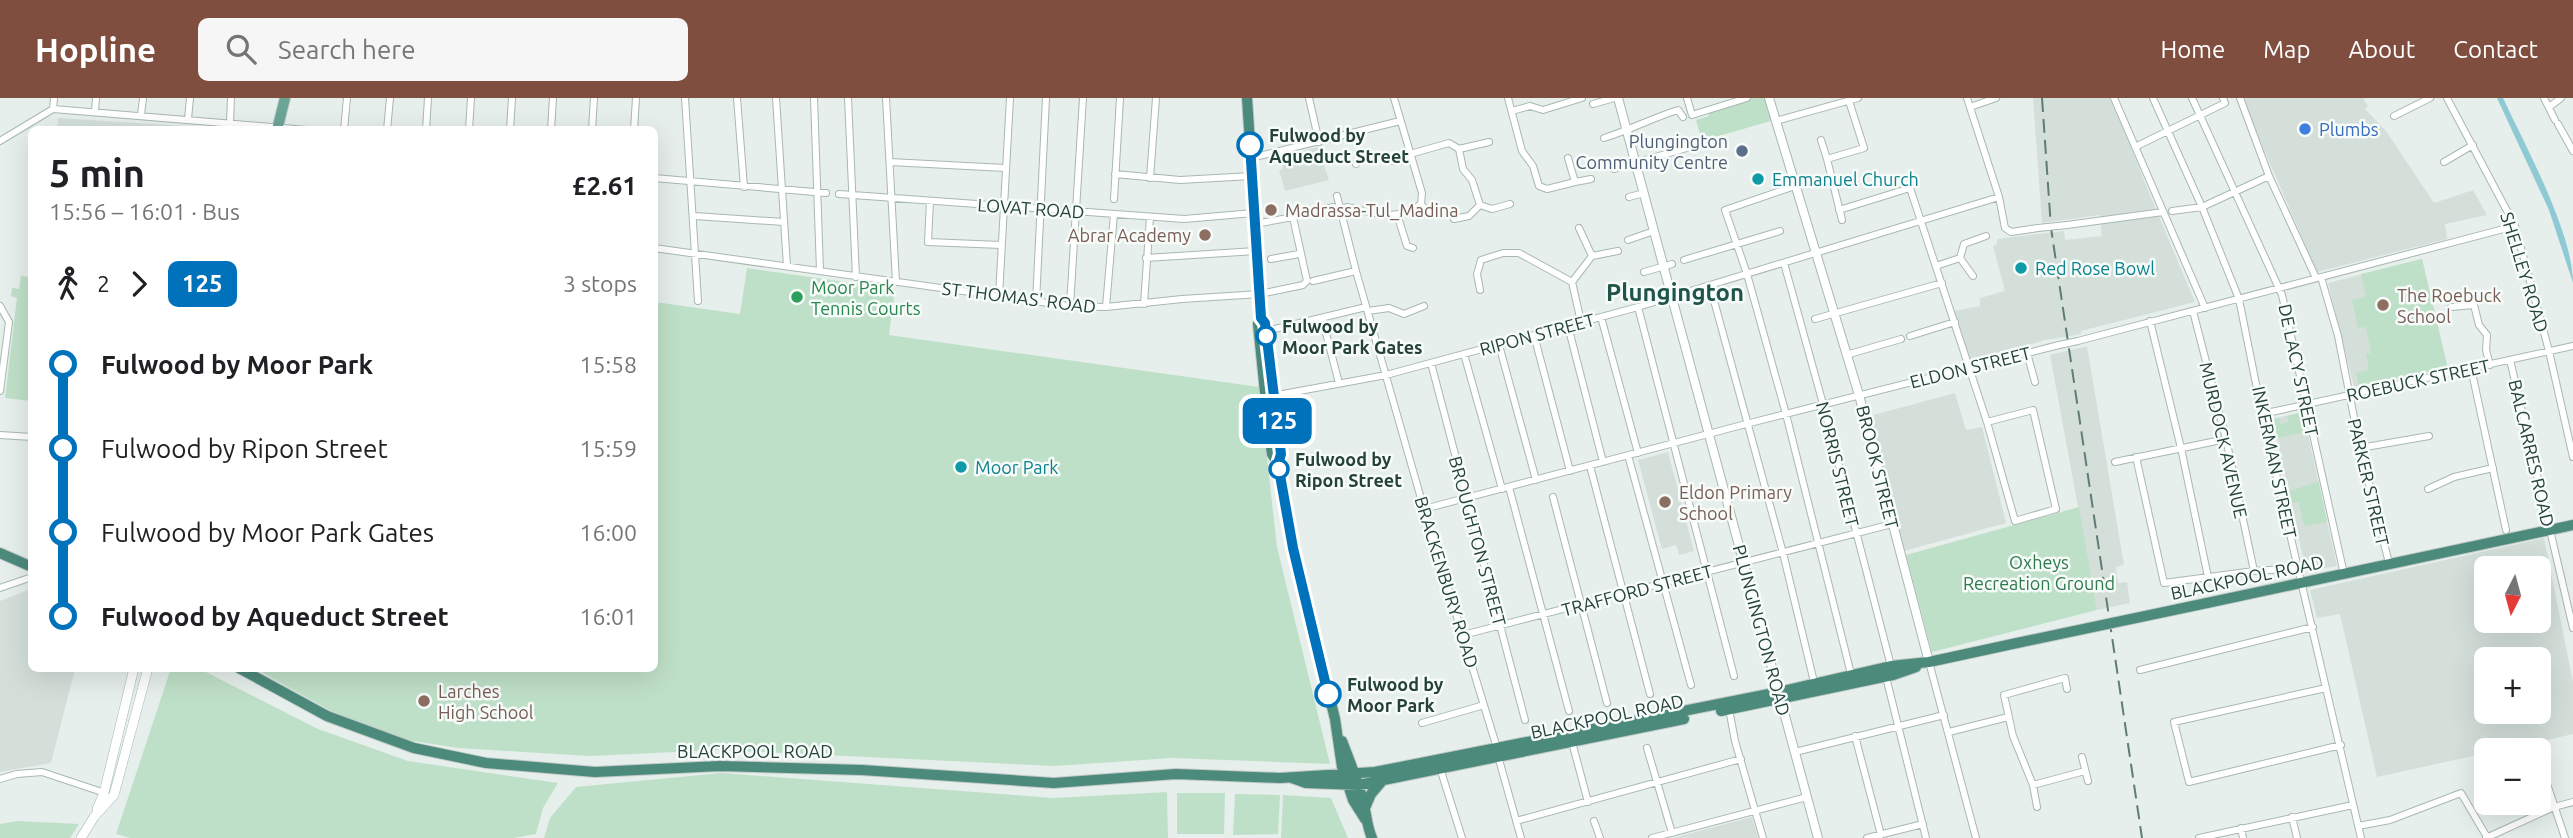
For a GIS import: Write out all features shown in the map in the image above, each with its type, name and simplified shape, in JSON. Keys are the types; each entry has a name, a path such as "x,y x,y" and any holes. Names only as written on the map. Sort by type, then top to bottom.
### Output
{"highway":[{"path":"1247,98 1260,295 1261,318 1258,324 1281,454 1278,464 1293,548 1335,723 1357,809 1365,814"},
{"path":"1261,318 1266,331 1269,396"},
{"name":"BLACKPOOL ROAD","path":"1290,777 1306,783 1383,780 1497,752 1572,742 1729,709 1780,696 1814,682 1851,674 1929,662 2573,525"},
{"path":"0,553 28,565"},
{"name":"BLACKPOOL ROAD","path":"246,672 327,716 414,748 486,763 595,772 720,765 862,770 1054,783 1176,774 1290,777 1319,775 1351,780 1886,677 1929,662"},
{"path":"1335,723 1339,753 1351,780"},
{"path":"1319,775 1334,764 1339,753"},
{"path":"1372,838 1365,814 1371,794 1383,780"}],"main road":[{"path":"278,126 285,98"},
{"path":"81,838 104,793 133,672"},
{"path":"94,817 114,795 147,672"}],"street":[{"path":"53,109 54,98"},
{"path":"95,111 96,98"},
{"path":"141,115 143,98"},
{"path":"188,119 190,98"},
{"path":"230,122 231,98"},
{"path":"344,126 347,98"},
{"path":"387,126 390,98"},
{"path":"426,126 428,98"},
{"path":"469,126 471,98"},
{"path":"510,126 512,98"},
{"path":"551,126 553,98"},
{"path":"592,126 594,98"},
{"path":"634,126 636,98"},
{"path":"685,98 695,216 698,301"},
{"path":"737,98 744,187"},
{"path":"776,98 787,266"},
{"path":"814,98 820,271"},
{"path":"848,98 856,277"},
{"path":"886,98 896,282"},
{"path":"999,296 1010,98"},
{"path":"1035,302 1046,98"},
{"path":"1070,306 1083,98"},
{"path":"1114,199 1120,98"},
{"path":"1150,178 1156,98"},
{"path":"1309,98 1319,142"},
{"path":"1313,212 1334,207 1341,211 1347,207 1388,216 1415,209 1421,204 1423,198 1394,98"},
{"path":"1508,98 1522,151 1533,166 1539,186 1547,190 1591,178"},
{"path":"1512,111 1530,106 1543,110 1582,98"},
{"path":"1592,104 1616,98"},
{"name":"PLUNGINGTON ROAD","path":"1616,98 1654,231 1668,265 1672,298 1818,838"},
{"path":"1687,98 1692,115 1747,98"},
{"name":"BROOK STREET","path":"1769,98 1859,395 1976,838"},
{"path":"1776,121 1832,102 1858,98"},
{"path":"1967,98 1999,197 2005,228 2011,232 2163,212"},
{"path":"1970,107 1996,98"},
{"path":"2114,98 2205,307"},
{"name":"INKERMAN STREET","path":"2153,98 2202,207 2239,299 2262,414 2361,838"},
{"name":"DE LACY STREET","path":"2192,98 2286,310 2344,574"},
{"name":"PARKER STREET","path":"2240,98 2269,176 2319,277 2389,563"},
{"path":"2394,116 2430,98"},
{"name":"SHELLEY ROAD","path":"2447,98 2515,226 2549,352 2573,457"},
{"path":"2544,98 2556,122 2571,141 2573,151"},
{"path":"2549,107 2561,98"},
{"path":"1827,159 1864,148 1849,101"},
{"path":"2134,147 2169,132 2224,101"},
{"path":"0,141 53,109 261,126"},
{"path":"1604,138 1678,110 1683,117"},
{"path":"1251,158 1400,121"},
{"path":"1821,140 1842,220"},
{"path":"1356,164 1360,159 1377,154 1396,162 1449,143 1459,149 1489,142"},
{"path":"2444,162 2473,145"},
{"path":"1614,169 1690,147"},
{"path":"1459,149 1464,169 1472,180 1480,205"},
{"path":"1568,159 1575,182"},
{"path":"890,162 1005,169"},
{"path":"1115,174 1180,180 1252,176"},
{"path":"2172,211 2202,207 2269,176"},
{"path":"658,179 826,193"},
{"path":"1795,186 1725,210 1747,274 1786,414 1851,674"},
{"path":"1839,210 1910,188 1970,367 2014,521 2056,509 2033,410 1987,422"},
{"path":"1629,197 1644,193"},
{"name":"LOVAT ROAD","path":"839,194 1184,219 1293,217 1299,254"},
{"name":"BRACKENBURY ROAD","path":"1337,196 1424,509 1484,705 1521,838"},
{"name":"RIPON STREET","path":"1269,396 1386,375 1672,298 1999,197"},
{"path":"930,201 928,242 1001,246"},
{"path":"1421,204 1429,215 1433,215"},
{"path":"1480,205 1492,209 1510,204"},
{"path":"1454,219 1469,216 1480,205"},
{"path":"1106,307 1114,214"},
{"path":"1397,214 1407,246 1413,248"},
{"path":"695,216 784,222"},
{"path":"1144,304 1150,217"},
{"name":"ELDON STREET","path":"1424,509 2515,226"},
{"path":"1579,228 1592,256"},
{"path":"1628,240 1654,231"},
{"path":"1684,260 1780,232"},
{"path":"1960,258 1964,244 1986,236"},
{"name":"ST THOMAS' ROAD","path":"658,249 1070,306 1106,307 1260,295 1356,271"},
{"path":"1146,258 1256,251"},
{"path":"1572,282 1592,256 1618,251"},
{"path":"1479,290 1477,274 1482,260 1503,253 1519,253 1572,282 1581,322"},
{"path":"1271,259 1299,254 1310,281"},
{"path":"1936,266 1960,258"},
{"path":"1960,258 1973,276"},
{"name":"NORRIS STREET","path":"1784,263 1891,666"},
{"path":"1644,272 1668,265"},
{"path":"1322,271 1324,278"},
{"path":"1815,319 1942,283"},
{"path":"1710,286 1783,553 1814,682"},
{"path":"2451,307 2474,305 2479,325 2487,335 2486,350 2490,365"},
{"path":"0,306 9,322 0,391"},
{"path":"1266,331 1367,309 1389,308 1404,314 1424,306"},
{"path":"1638,307 1733,674"},
{"name":"MURDOCK AVENUE","path":"2193,311 2226,439 2254,571"},
{"path":"1601,317 1638,453"},
{"path":"1322,318 1339,383"},
{"path":"2150,321 2208,577"},
{"path":"1910,336 1955,322"},
{"path":"1568,326 1603,462"},
{"path":"1534,335 1570,471"},
{"path":"1846,355 1901,338"},
{"path":"1499,345 1536,480"},
{"name":"ROEBUCK STREET","path":"2262,414 2573,346"},
{"path":"2027,353 2035,383"},
{"path":"1464,354 1544,615 1569,710"},
{"name":"BALCARRES ROAD","path":"2510,360 2573,628"},
{"name":"BROUGHTON STREET","path":"1431,363 1525,720"},
{"path":"2471,369 2506,530"},
{"path":"0,435 28,438"},
{"path":"2360,448 2429,436"},
{"path":"2115,462 2226,439"},
{"path":"1629,455 1690,684"},
{"path":"2136,457 2164,583 2298,568"},
{"path":"1590,466 1649,690"},
{"path":"2428,489 2454,477 2493,468"},
{"path":"1553,496 1606,700"},
{"name":"TRAFFORD STREET","path":"1463,635 1892,524"},
{"path":"0,589 28,578"},
{"path":"2140,670 2313,626"},
{"path":"1886,677 1926,838"},
{"path":"2037,807 2033,785 2013,736 2004,695 2068,677 2067,689"},
{"path":"2326,688 2174,722 2189,782 2341,745"},
{"path":"1422,723 1484,705"},
{"path":"1729,709 1763,838"},
{"path":"1795,752 1944,715"},
{"path":"1949,732 2008,717"},
{"path":"1855,736 1881,835"},
{"path":"1572,742 1588,802"},
{"path":"1647,748 1672,833"},
{"path":"2082,757 2088,781"},
{"path":"1516,821 1741,760"},
{"path":"1440,768 1462,838"},
{"path":"2033,785 2085,771"},
{"path":"0,779 17,774 42,772 114,795"},
{"path":"2358,826 2389,820 2461,793 2486,838 2554,807 2573,802"},
{"path":"1652,838 1807,797"},
{"path":"2551,797 2565,838"},
{"path":"2199,838 2353,804"},
{"path":"2292,817 2297,838"},
{"path":"1594,821 1600,838"},
{"path":"1867,838 1923,824"},
{"path":"2241,828 2243,838"}],"shaded area":[{"path":"2033,98 2112,98 2195,302 1970,361 1954,311 1980,306 1980,298 2005,291 1993,246 1997,244 1997,239 2064,231 2065,240 2102,236 2100,215 2042,223"},
{"path":"2245,98 2363,98 2368,106 2365,109 2386,131 2434,203 2473,190 2487,215 2445,224 2447,239 2317,272 2246,108"},
{"path":"58,118 183,126 57,126"},
{"path":"1318,147 1329,180 1285,191 1279,170 1283,169 1280,157"},
{"name":"The Roebuck School","path":"2422,259 2448,369 2354,387 2328,283"},
{"path":"2087,346 2124,565 2116,567 2118,583 2127,582 2130,603 2097,610 2050,355"},
{"path":"1955,393 1966,430 1982,427 2006,523 1904,551 1870,416"},
{"path":"2303,412 2337,566 2306,571 2273,419"},
{"name":"Eldon Primary School","path":"1668,452 1694,551 1679,555 1676,545 1662,549 1638,460"},
{"path":"2544,538 2548,556 2474,556 2474,634 2552,634 2552,578 2573,682 2573,734 2551,739 2474,738 2474,756 2377,777 2340,614 2317,618 2310,590"},
{"path":"28,590 28,672 74,672 51,763 0,772 0,601"},
{"path":"1752,817 1758,838 1673,838"}],"green space":[{"path":"1753,98 1768,98 1774,120 1702,141 1696,120 1709,116 1708,111"},
{"name":"The Roebuck School","path":"2422,259 2448,369 2359,386 2356,373 2369,370 2366,354 2371,353 2366,327 2358,328 2352,300 2366,296 2361,274"},
{"name":"Moor Park","path":"747,268 895,289 889,335 1259,387 1277,547 1330,764 1172,758 1055,766 718,750 590,756 458,748 407,740 376,729 329,710 261,672 658,672 658,302 740,314"},
{"path":"21,276 28,277 28,401 5,398 17,298 11,296 12,288 19,289"},
{"path":"2303,412 2308,431 2278,438 2273,419 2279,418 2280,424 2288,422 2287,416"},
{"path":"2317,482 2327,522 2304,526 2299,502 2292,503 2289,491"},
{"name":"Oxheys Recreation Ground","path":"2079,507 2097,610 1932,652 1906,555"},
{"path":"170,672 206,672 318,729 408,761 558,783 543,808 536,834 514,838 130,838 116,834"},
{"path":"721,773 1054,798 1167,792 1168,838 544,838 550,818 576,787"},
{"path":"1177,793 1225,793 1224,834 1177,834"},
{"path":"1235,794 1280,795 1278,834 1233,835"},
{"path":"1283,795 1331,798 1348,838 1281,838"},
{"path":"18,821 79,824 70,838 0,838 0,824"}],"water":[{"path":"2497,98 2503,98 2557,215 2571,263 2573,283 2549,210"}],"railway":[{"path":"2042,98 2051,228 2142,838"}],"bus line":[{"name":"125","path":"1250,145 1261,318 1265,323 1281,454 1278,464 1293,548 1328,694"}],"place":[{"name":"Plumbs","path":"2305,129"},
{"name":"Fulwood by Aqueduct Street","path":"1250,145"},
{"name":"Plungington Community Centre","path":"1742,151"},
{"name":"Emmanuel Church","path":"1758,179"},
{"name":"Madrassa-Tul_Madina","path":"1271,210"},
{"name":"Abrar Academy","path":"1205,235"},
{"name":"Red Rose Bowl","path":"2021,268"},
{"name":"Moor Park Tennis Courts","path":"797,297"},
{"name":"The Roebuck School","path":"2383,305"},
{"name":"Fulwood by Moor Park Gates","path":"1266,336"},
{"name":"Moor Park","path":"961,467"},
{"name":"Fulwood by Ripon Street","path":"1279,469"},
{"name":"Eldon Primary School","path":"1665,502"},
{"name":"Fulwood by Moor Park","path":"1328,694"},
{"name":"Larches High School","path":"424,701"}],"district":[{"name":"Plungington","path":"1675,292"}]}
